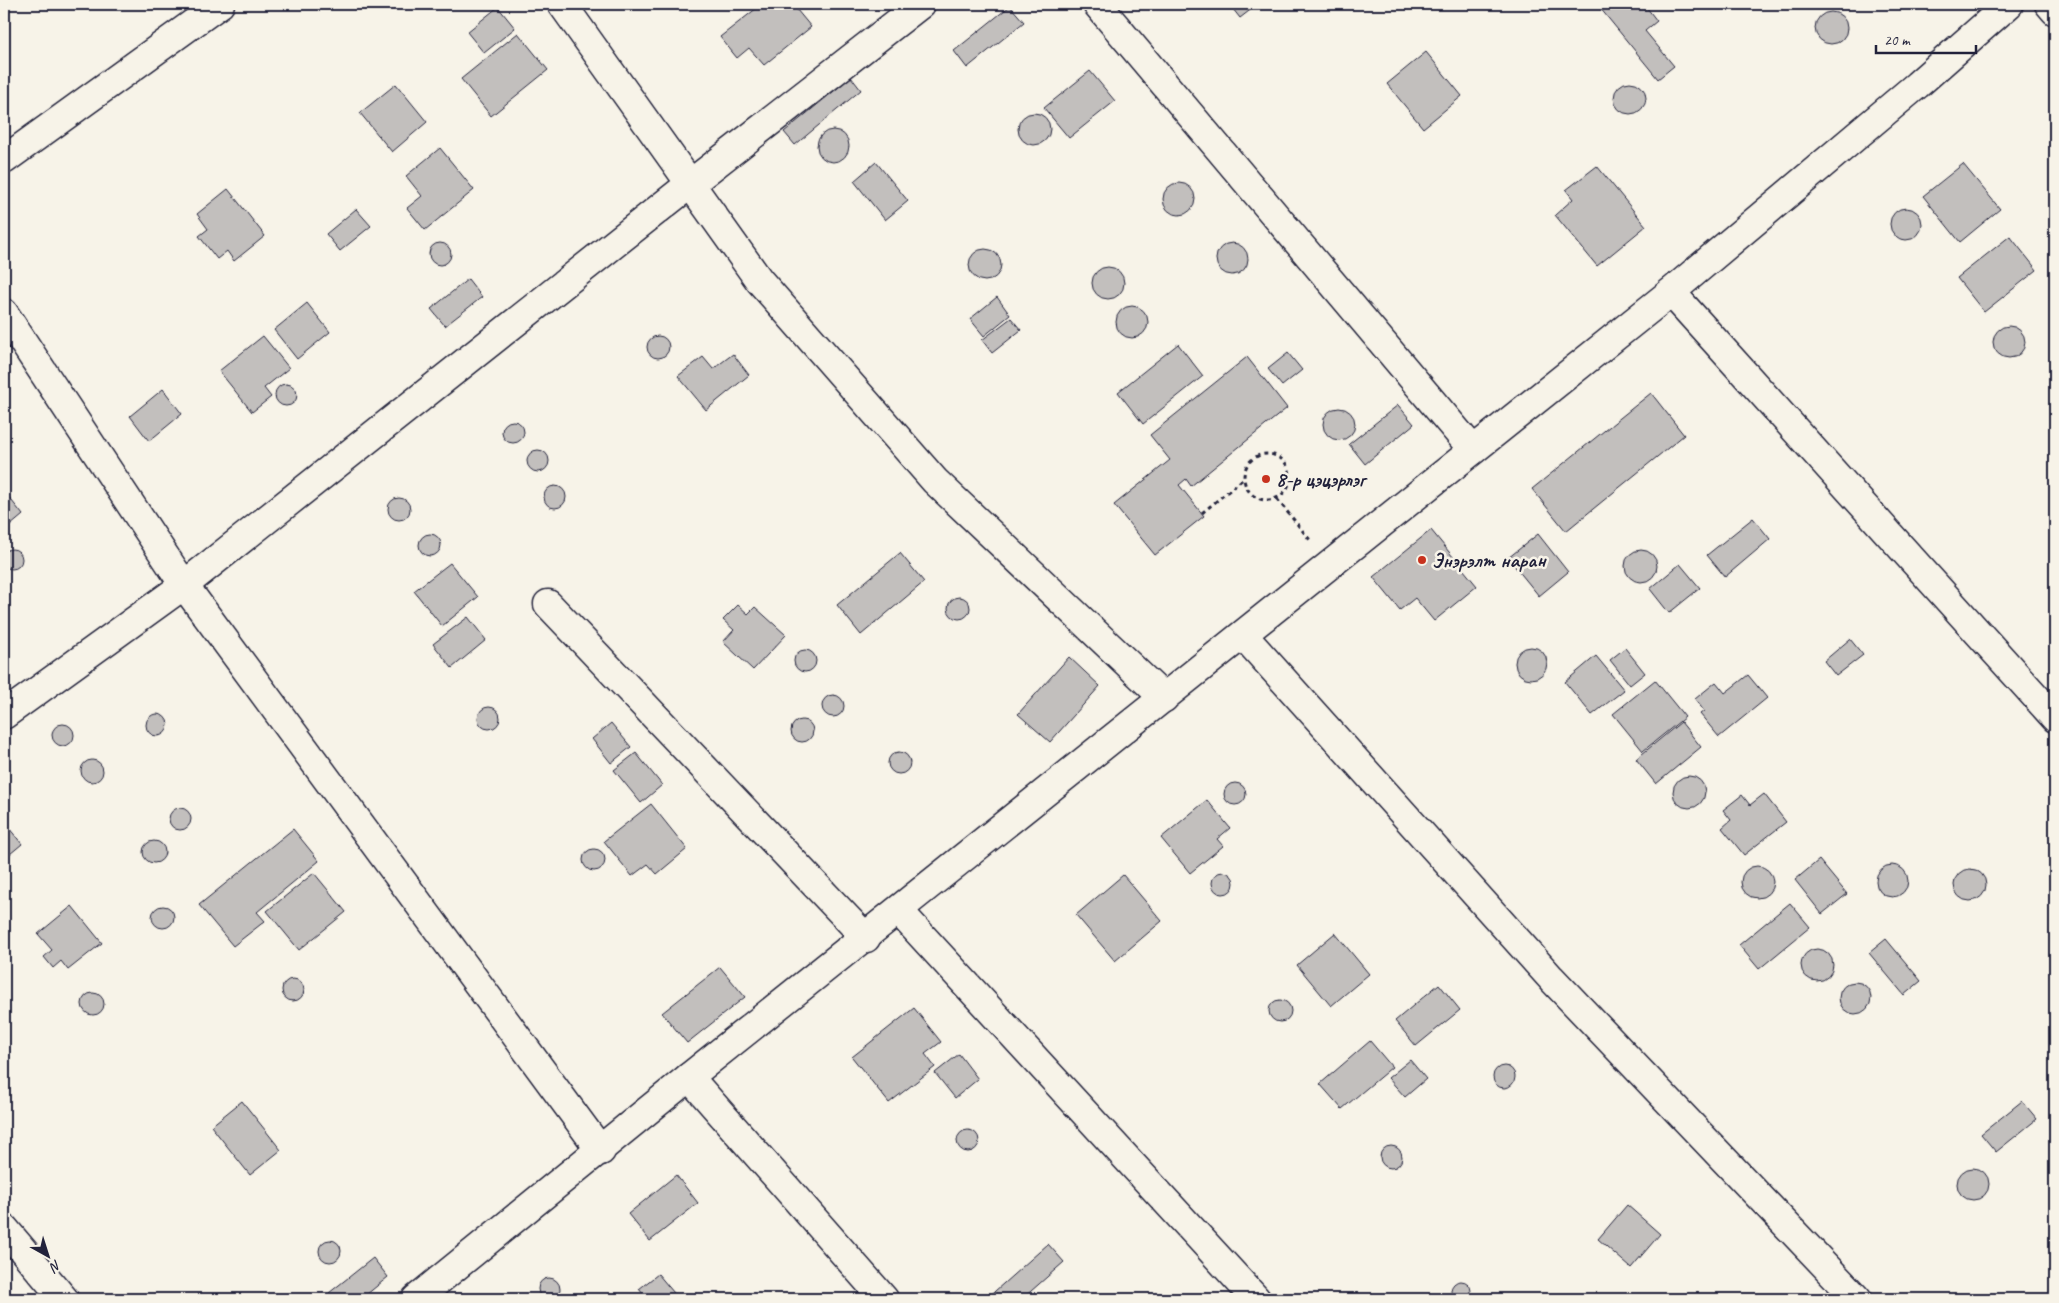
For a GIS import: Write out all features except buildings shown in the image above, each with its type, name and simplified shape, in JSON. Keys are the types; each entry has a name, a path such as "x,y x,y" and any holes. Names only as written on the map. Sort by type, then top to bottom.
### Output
{"street":[{"path":"4,160 220,4"},
{"path":"562,4 759,280 935,481 1164,698"},
{"path":"4,715 184,585 690,184 921,4"},
{"path":"1097,4 1473,450"},
{"path":"416,1299 601,1151 689,1077 866,938 1330,563 1671,292 1917,85 2009,4"},
{"path":"2049,4 2055,11"},
{"path":"1671,292 2055,718"},
{"path":"4,312 184,585 601,1151"},
{"path":"548,604 866,938"},
{"path":"1243,635 1551,978 1857,1299"},
{"path":"899,911 1256,1299"},
{"path":"689,1077 884,1299"},
{"path":"4,1228 64,1299"}],"path":[{"path":"1265,454 1277,456 1286,464 1290,475 1288,487 1277,499 1256,498 1247,491 1243,479 1245,467 1253,458 1265,454"},
{"path":"1202,513 1243,479"},
{"path":"1277,499 1330,563"}],"place":[{"name":"8-р цэцэрлэг","path":"1266,479"},
{"name":"Энэрэлт наран","path":"1422,560"}]}
